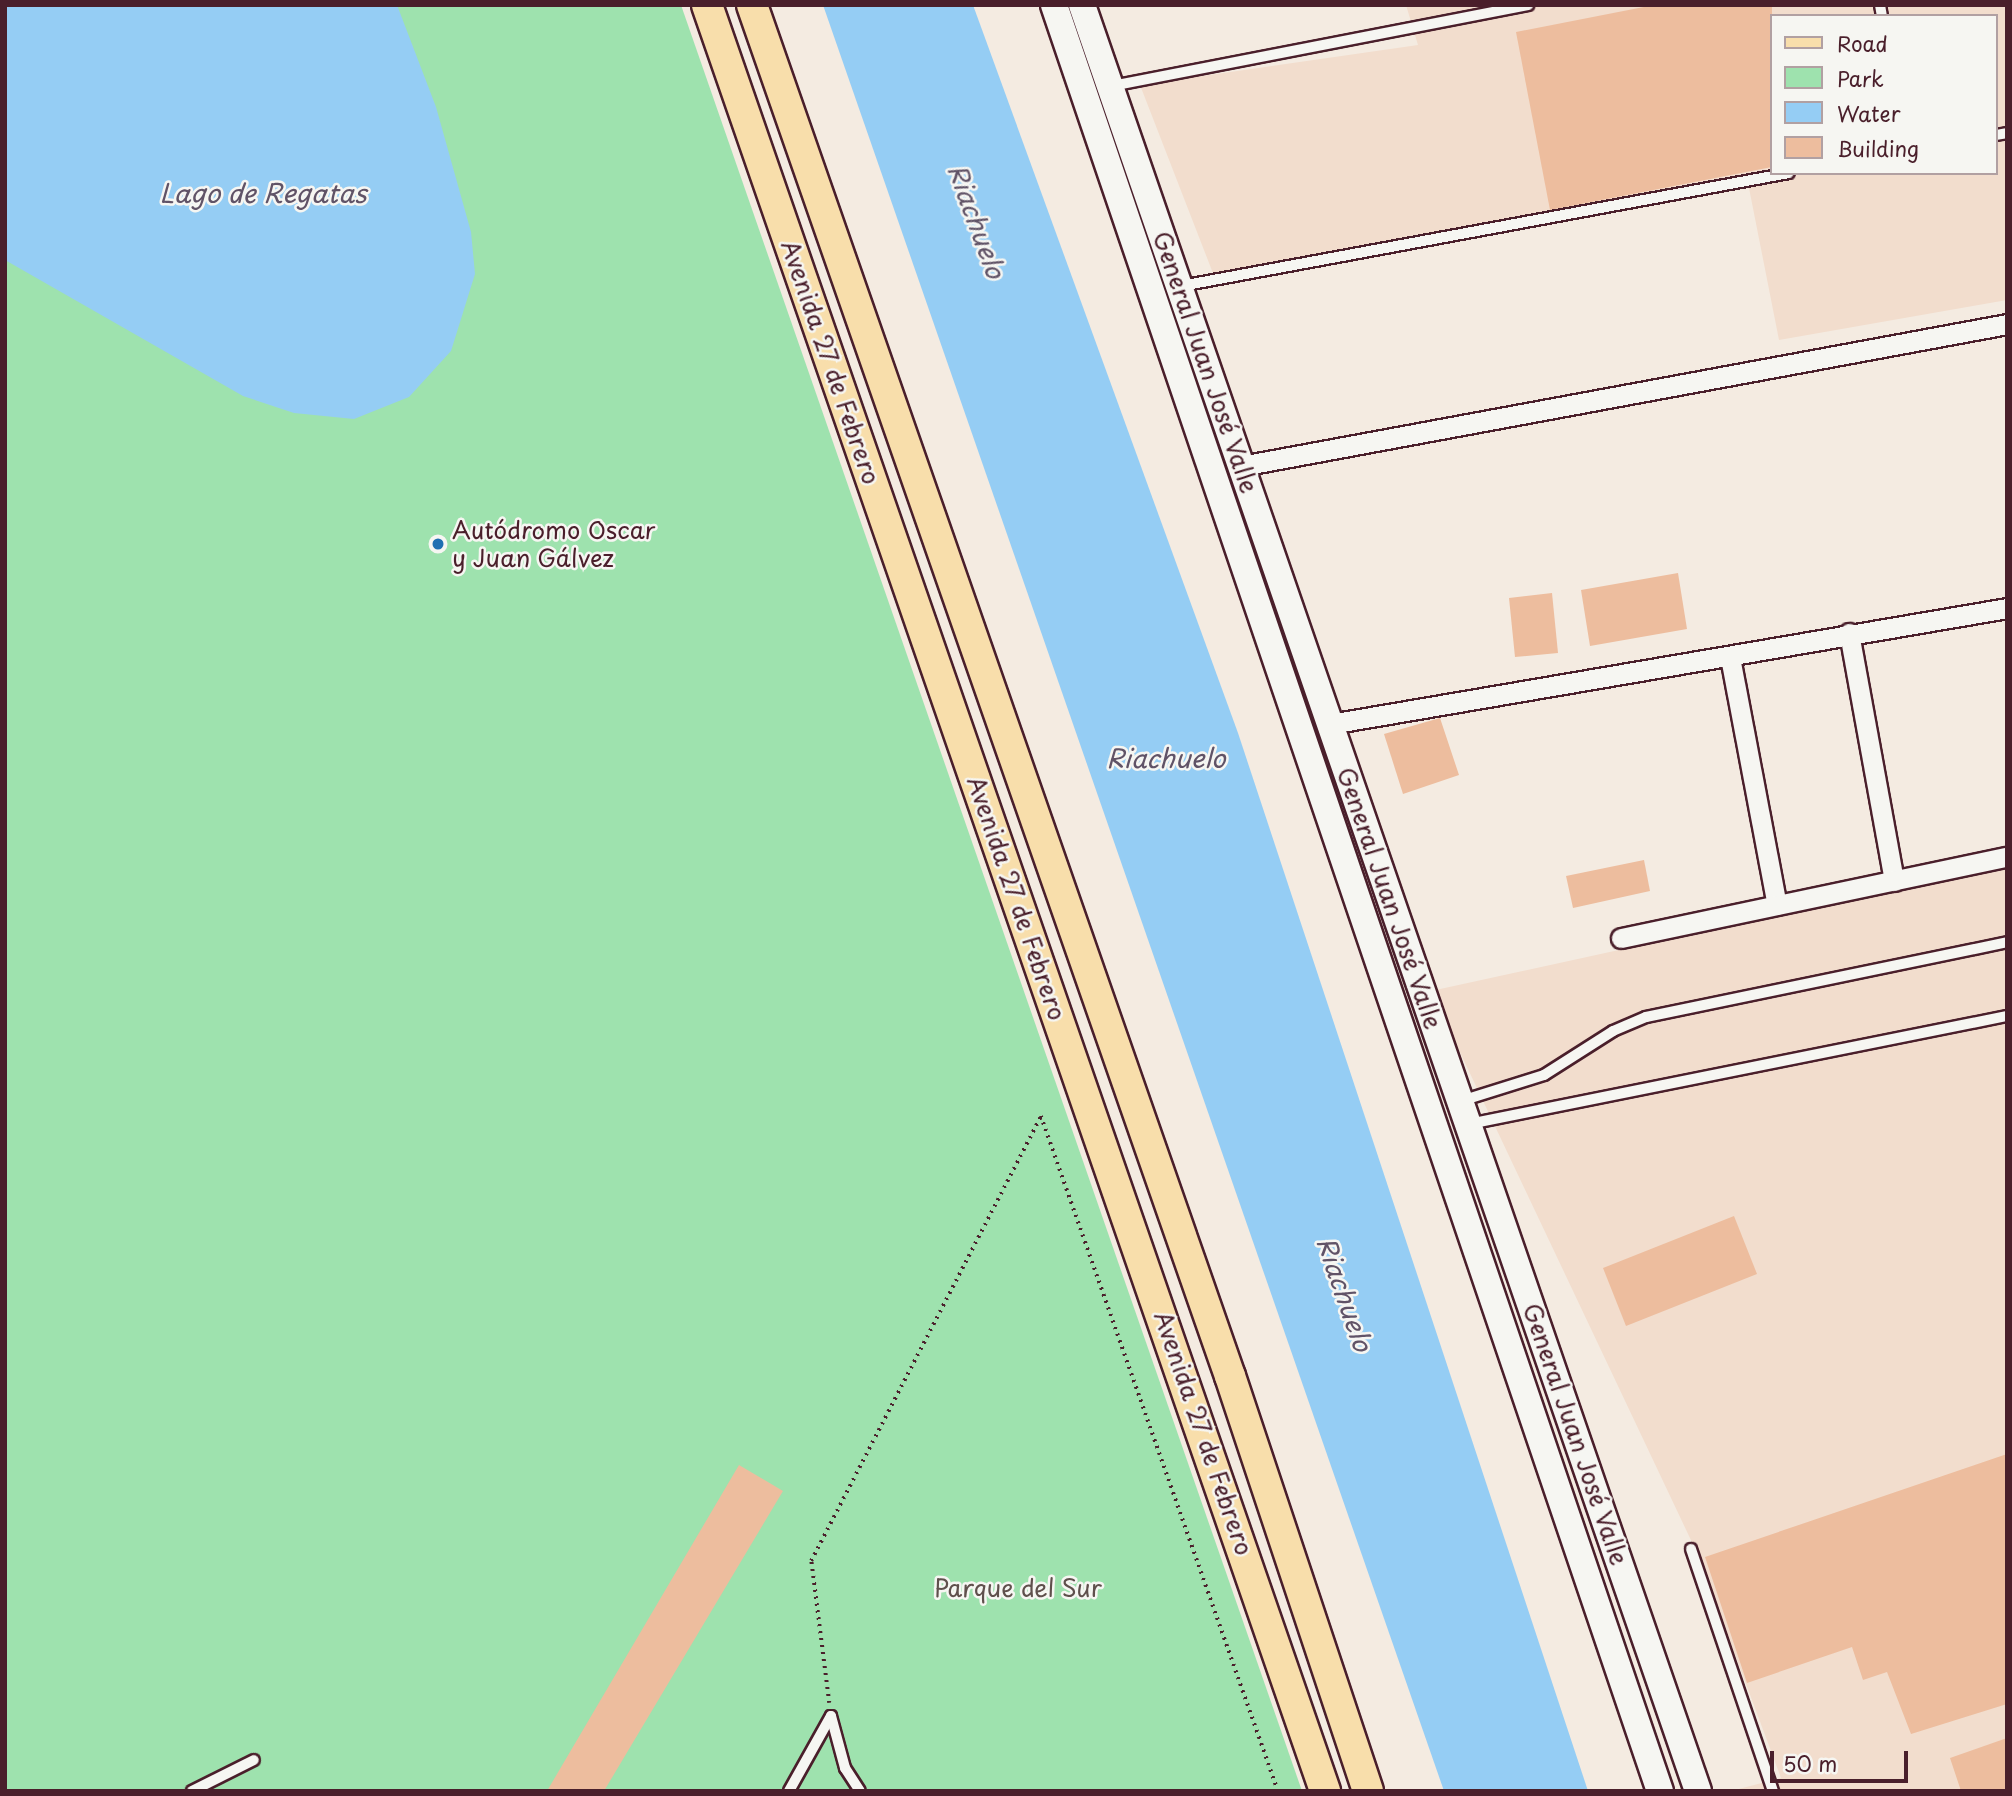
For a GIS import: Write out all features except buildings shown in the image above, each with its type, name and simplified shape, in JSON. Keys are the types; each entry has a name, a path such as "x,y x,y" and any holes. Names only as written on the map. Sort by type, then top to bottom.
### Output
{"main road":[{"name":"Avenida 27 de Febrero","path":"707,5 1325,1791"},
{"name":"Avenida 27 de Febrero","path":"752,5 1230,1376 1368,1791"},
{"name":"General Juan José Valle","path":"1054,5 1660,1791"},
{"name":"General Juan José Valle","path":"1082,5 1698,1791"}],"street":[{"path":"1241,466 2007,324"},
{"path":"1330,724 2007,608"},
{"path":"1849,633 1894,881"},
{"path":"1730,657 1777,905"},
{"path":"1621,938 2007,857"}],"lane":[{"path":"1085,96 1112,86 1528,5"},
{"path":"1154,295 1180,286 1778,175"},
{"path":"1465,1112 1544,1075 1613,1031 1646,1017 2007,942"},
{"path":"1465,1112 2007,1016"},
{"path":"1691,1549 1773,1791"},
{"path":"789,1791 831,1716"},
{"path":"831,1716 845,1768 860,1791"},
{"path":"192,1791 254,1760"}],"path":[{"path":"831,1716 811,1561 1041,1116 1278,1791"}],"shaded area":[{"path":"1406,5 2007,5 2007,300 1779,340 1749,188 1216,281 1140,85 1418,45"},
{"path":"2007,865 2007,1791 1731,1791 1781,1778 1698,1555 1431,991"}],"green space":[{"name":"Autódromo Oscar y Juan Gálvez","path":"5,5 681,5 1302,1791 5,1791"}],"water":[{"name":"Lago de Regatas","path":"5,5 397,5 436,107 471,232 475,274 451,351 409,397 354,419 294,413 243,396 5,260"},
{"name":"Riachuelo","path":"823,5 973,5 1238,733 1588,1791 1444,1791"}],"place":[{"name":"Autódromo Oscar y Juan Gálvez","path":"438,544"}],"park label":[{"name":"Parque del Sur","path":"1018,1588"}]}
